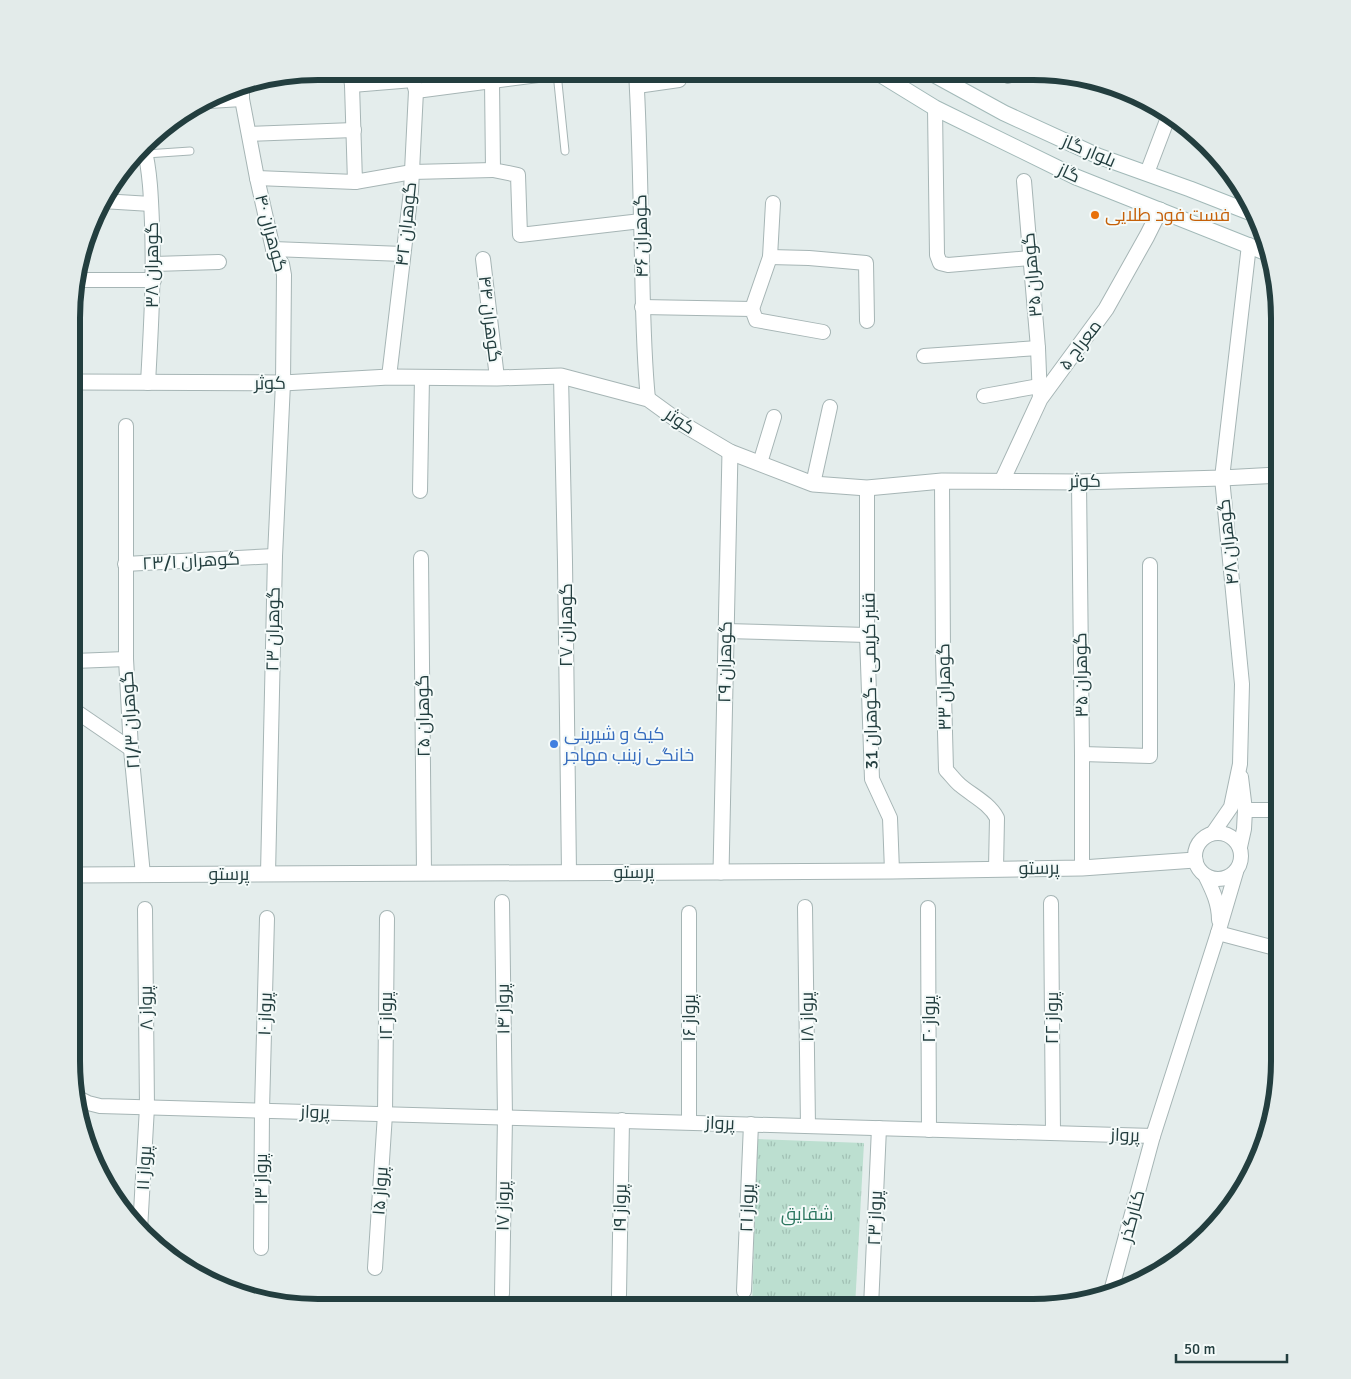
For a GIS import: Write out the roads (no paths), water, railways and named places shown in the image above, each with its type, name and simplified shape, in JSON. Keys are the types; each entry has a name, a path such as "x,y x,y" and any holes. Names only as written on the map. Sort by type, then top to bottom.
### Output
{"street":[{"path":"351,80 354,182"},
{"path":"392,80 429,80"},
{"path":"491,80 493,170"},
{"name":"گوهران ۴۶","path":"637,80 642,307 644,363 648,399"},
{"name":"گاز","path":"889,80 935,108 1076,177 1261,250"},
{"name":"بلوار گاز","path":"944,80 1004,113 1098,156 1244,209"},
{"name":"گوهران ۴۲","path":"389,377 412,172 413,81"},
{"name":"گوهران ۴۰","path":"242,93 257,178 273,249 282,264 284,275 283,383"},
{"path":"223,100 242,99"},
{"path":"935,108 937,255 940,263 948,265 1030,258"},
{"path":"1147,174 1166,121"},
{"path":"249,134 354,130"},
{"name":"گوهران ۳۸","path":"146,154 151,204 154,264 148,383"},
{"path":"257,178 354,182 412,172 493,170 518,175 520,235 641,221"},
{"name":"گوهران ۳۵","path":"1024,181 1038,348 1039,392"},
{"path":"111,202 151,204"},
{"path":"773,203 770,257 752,309 756,320 823,332"},
{"name":"معراج ۵","path":"1002,481 1039,392 1106,309 1160,210"},
{"name":"گوهران ۴۸","path":"1213,833 1231,807 1240,764 1242,684 1222,478 1249,246"},
{"path":"273,249 403,254"},
{"path":"770,257 866,263 867,321"},
{"name":"گوهران ۴۴","path":"483,259 497,378"},
{"path":"154,264 218,262"},
{"path":"83,280 154,280"},
{"path":"642,307 752,309"},
{"path":"924,356 1038,348"},
{"name":"کوثر","path":"80,382 283,383 389,377 497,378 561,376 648,399 681,423 730,452 814,484 867,488 942,481 1079,482 1271,475"},
{"name":"گوهران ۲۷","path":"561,376 569,873"},
{"path":"420,490 422,377"},
{"name":"گوهران ۲۳","path":"268,874 275,556 283,383"},
{"path":"984,396 1039,392"},
{"path":"814,484 830,407"},
{"path":"760,464 774,417"},
{"name":"گوهران ۲۳/۱","path":"126,426 125,564 275,556"},
{"name":"گوهران ۲۹","path":"721,872 730,452"},
{"name":"گوهران ۳۳","path":"942,481 946,770 958,784 984,802 994,812 997,818 996,869"},
{"name":"گوهران ۳۵","path":"1079,482 1082,868"},
{"name":"قنبر کریمی - گوهران 31","path":"867,488 867,635 872,778 890,818 892,871"},
{"name":"گوهران ۲۵","path":"421,558 424,873"},
{"name":"گوهران ۲۱/۳","path":"125,564 126,659 131,749 143,875"},
{"path":"1082,754 1150,756 1150,565"},
{"path":"726,631 867,635"},
{"path":"80,661 126,659"},
{"path":"80,714 131,749"},
{"path":"1240,764 1245,810 1244,829 1240,847"},
{"path":"1245,810 1271,810"},
{"path":"1206,877 1216,880 1227,878 1236,872 1239,867 1242,854 1240,847 1236,840 1229,835 1221,832 1213,833 1202,838 1196,848 1195,860 1198,870 1206,877 1214,894 1219,912 1218,933 1271,947"},
{"name":"پرستو","path":"80,875 892,871 1082,868 1195,860"},
{"name":"پرواز","path":"84,1101 100,1106 1153,1136 1236,872"},
{"name":"پرواز ۱۴","path":"502,902 504,1117"},
{"name":"پرواز ۲۲","path":"1051,903 1053,1133"},
{"name":"پرواز ۱۸","path":"806,907 808,1126"},
{"name":"پرواز ۲۰","path":"928,908 929,1130"},
{"name":"پرواز ۸","path":"145,909 147,1106"},
{"name":"پرواز ۱۶","path":"689,913 689,1122"},
{"name":"پرواز ۱۰","path":"262,1110 268,918"},
{"name":"پرواز ۱۲","path":"385,1114 387,918"},
{"name":"پرواز ۱۱","path":"141,1220 147,1106"},
{"name":"پرواز ۱۳","path":"261,1248 262,1110"},
{"name":"پرواز ۱۵","path":"375,1268 385,1114"},
{"name":"پرواز ۱۷","path":"502,1294 504,1117"},
{"name":"پرواز ۱۹","path":"619,1295 622,1120"},
{"name":"پرواز ۲۱","path":"744,1291 751,1124"},
{"name":"پرواز ۲۳","path":"871,1299 879,1128"},
{"name":"کنارگذر","path":"1113,1285 1153,1136"}],"lane":[{"path":"560,80 565,151"},
{"path":"150,150 190,151"}],"place":[{"name":"فست فود طلایی","path":"1095,215"},
{"name":"کیک و شیرینی خانگی زینب مهاجر","path":"554,744"}],"park label":[{"name":"شقایق","path":"807,1214"}]}
